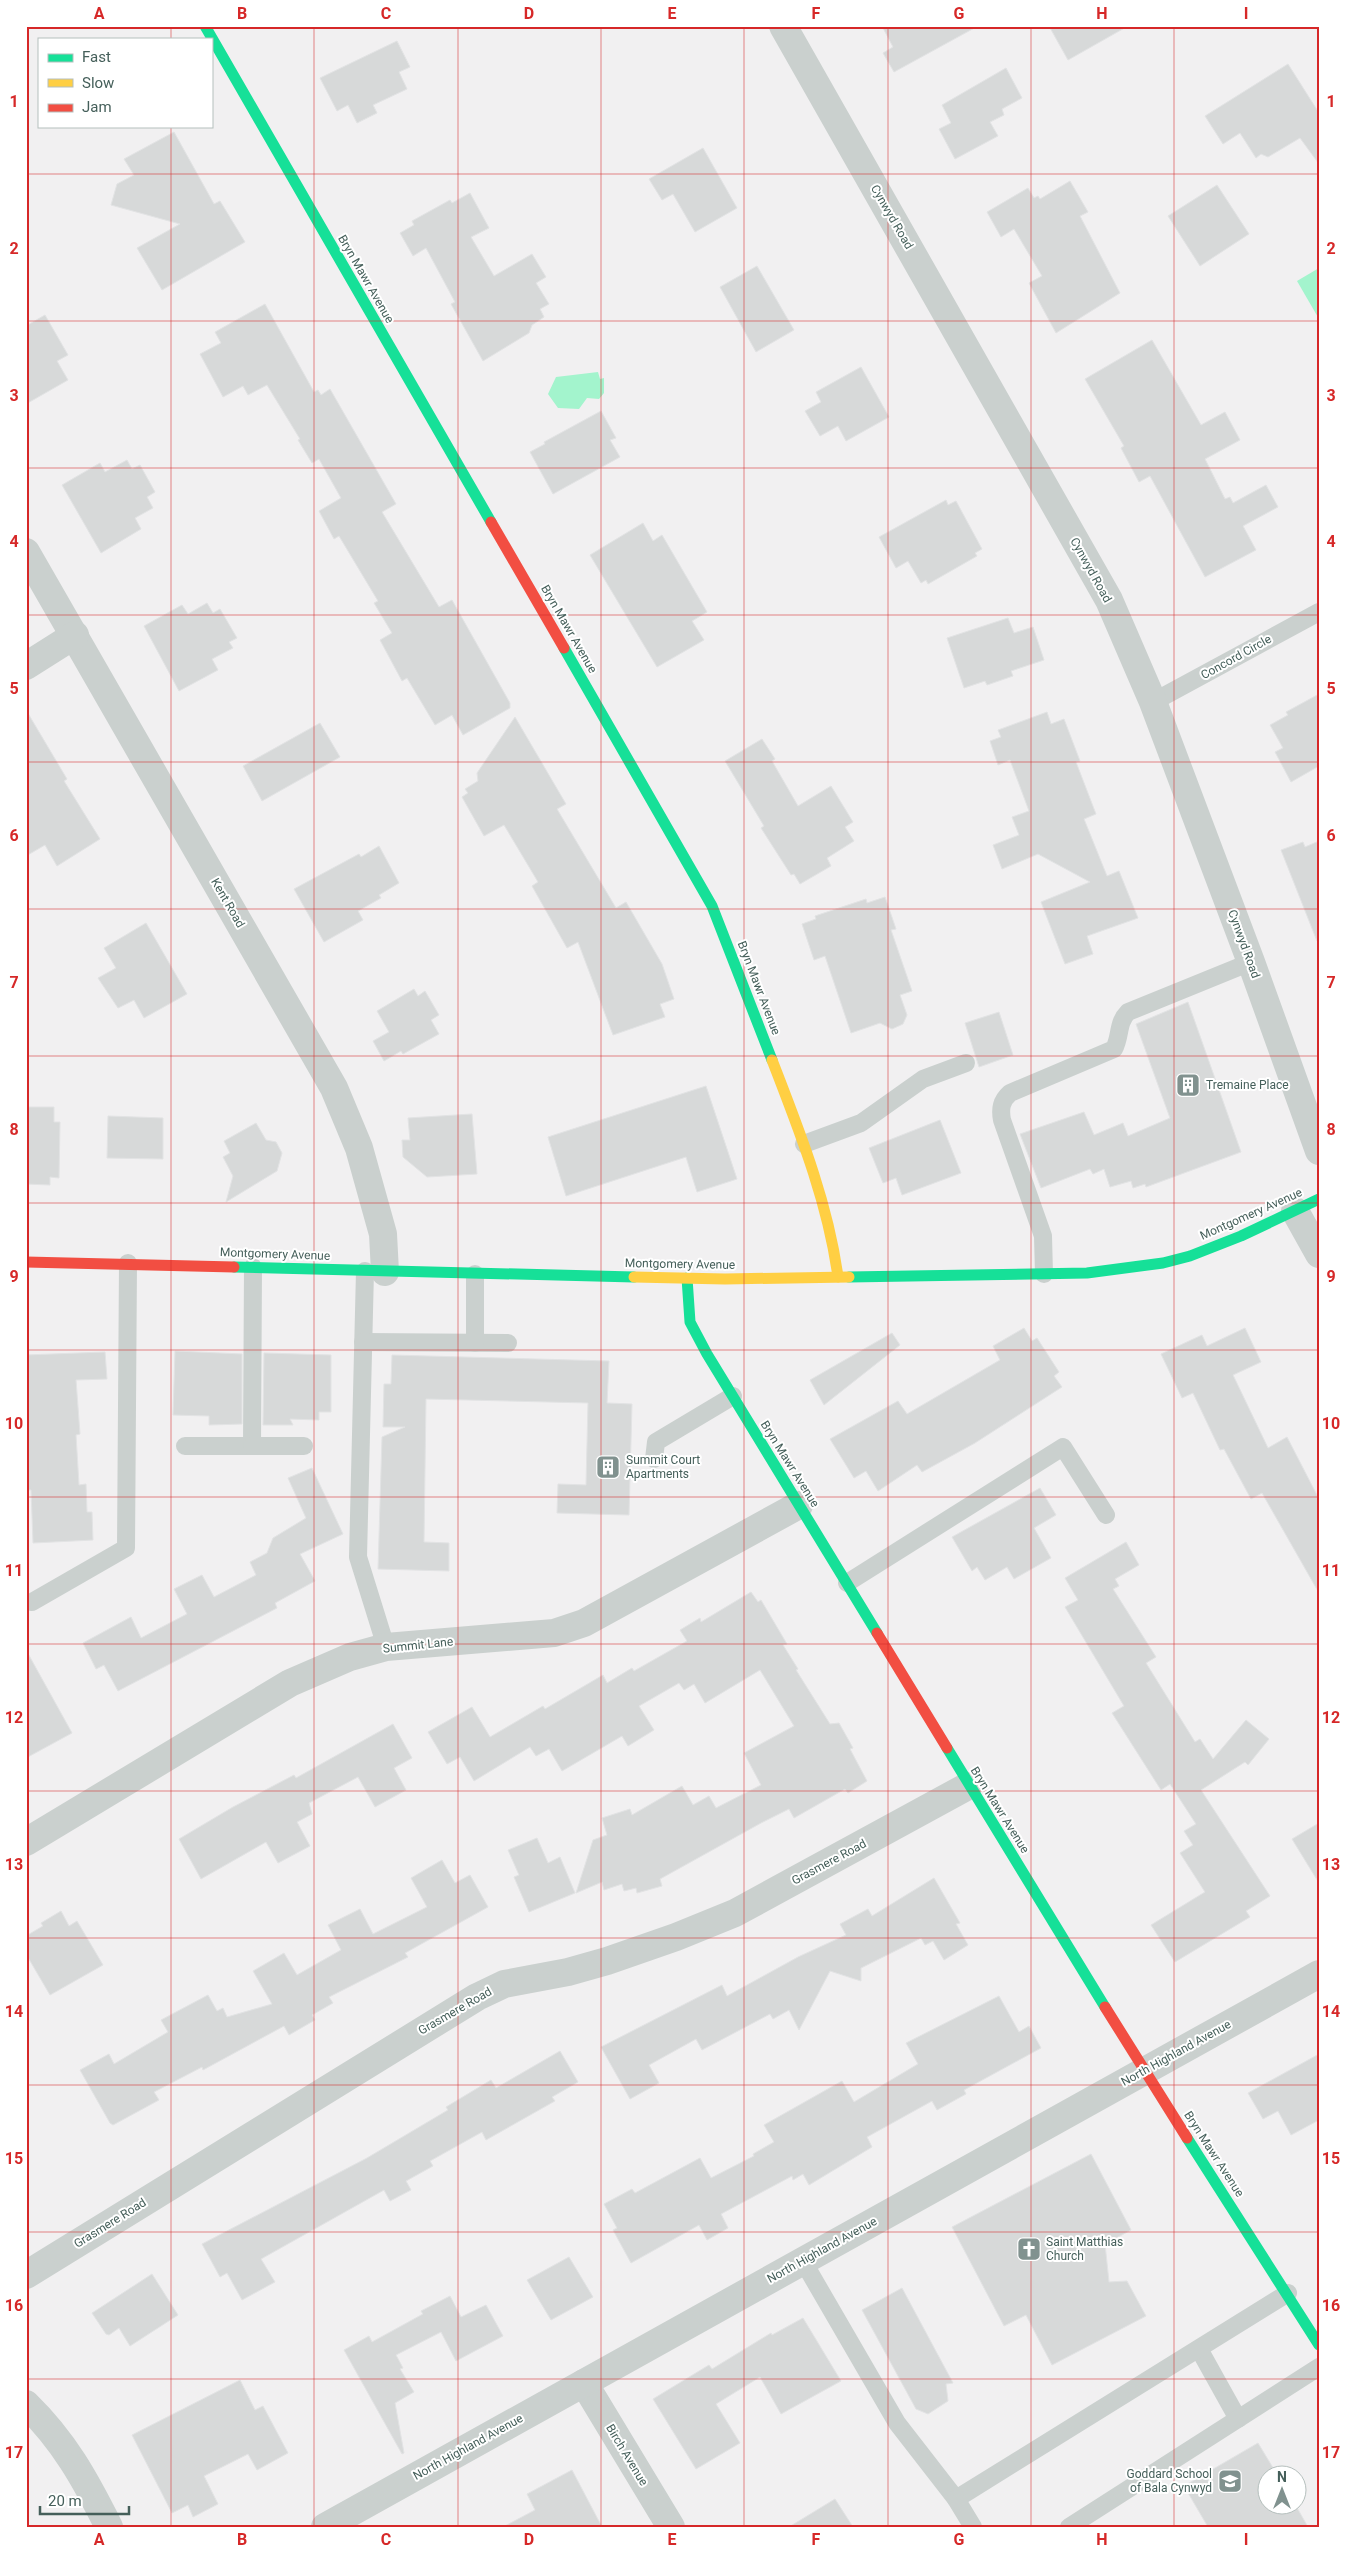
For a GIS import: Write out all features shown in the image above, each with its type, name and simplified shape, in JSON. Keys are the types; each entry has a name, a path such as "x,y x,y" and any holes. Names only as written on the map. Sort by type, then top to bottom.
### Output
{"street":[{"name":"Bryn Mawr Avenue","path":"205,26 212,38"},
{"name":"Cynwyd Road","path":"783,26 1109,600 1153,702 1251,962 1319,1151"},
{"name":"Bryn Mawr Avenue","path":"212,38 712,906 804,1144 833,1240 838,1277"},
{"name":"Kent Road","path":"26,552 334,1088 359,1148 383,1234 375,1272"},
{"path":"26,666 75,635"},
{"name":"Montgomery Avenue","path":"26,1262 128,1263 375,1272 687,1278 1087,1273 1163,1263 1241,1236 1319,1199"},
{"path":"1295,1211 1319,1254"},
{"name":"Bryn Mawr Avenue","path":"687,1278 690,1322 732,1396 847,1583 968,1786 1144,2071 1288,2293 1319,2345"},
{"name":"Summit Lane","path":"26,1842 290,1684 350,1657 386,1647 562,1631 584,1623 799,1504"},
{"name":"Grasmere Road","path":"26,2275 477,1996 504,1984 568,1972 607,1961 676,1937 735,1913 968,1786"},
{"name":"North Highland Avenue","path":"325,2527 1319,1974"},
{"name":"Birch Avenue","path":"584,2382 671,2527"},
{"path":"26,2404 60,2440 83,2474 109,2527"}],"lane":[{"name":"Concord Circle","path":"1153,702 1319,612"},
{"path":"1044,1274 1043,1236 1002,1120 1000,1112 1004,1099 1010,1093 1114,1050 1118,1043 1119,1025 1128,1012 1251,962"},
{"path":"804,1144 861,1123 923,1078 966,1063"},
{"path":"32,1602 126,1548 128,1263"},
{"path":"252,1267 252,1446"},
{"path":"375,1272 363,1342 358,1557 386,1647"},
{"path":"475,1343 476,1274"},
{"path":"363,1342 508,1343"},
{"path":"654,1459 656,1442 732,1396"},
{"path":"186,1446 304,1446"},
{"path":"847,1583 1063,1447 1106,1515"},
{"path":"803,2261 897,2423 956,2499 973,2527"},
{"path":"956,2499 1288,2293"},
{"path":"1199,2348 1238,2418"},
{"path":"1069,2527 1319,2367"}],"shaded area":[{"path":"1319,268 1319,319 1297,281"},
{"path":"598,372 600,379 604,378 604,393 599,399 587,398 579,409 558,408 548,394 556,377"}],"building":[{"path":"882,26 978,26 894,72 883,53 893,47"},
{"path":"1049,26 1128,26 1068,60"},
{"path":"397,41 410,67 399,72 407,89 373,105 377,113 357,123 348,105 337,111 320,78"},
{"path":"1288,64 1319,113 1319,164 1300,138 1268,157 1261,154 1256,158 1240,133 1223,144 1205,116"},
{"path":"1006,68 1022,98 1002,109 1004,115 990,122 998,136 955,159 939,129 951,123 942,105"},
{"path":"174,132 214,204 220,201 245,242 162,290 137,248 180,224 111,205 117,184 134,175 124,159"},
{"path":"703,148 737,208 695,232 673,194 662,200 649,179"},
{"path":"1070,181 1088,212 1080,216 1120,293 1056,333 1029,283 1042,276 1014,229 1001,237 987,212 1028,188 1034,198 1038,196 1040,199"},
{"path":"1217,185 1249,234 1200,266 1168,216"},
{"path":"470,193 489,228 471,237 494,276 532,254 546,277 536,283 549,304 540,309 544,317 532,325 529,333 483,361 451,304 455,302 426,248 413,256 400,233 414,225 412,221 450,200 452,203"},
{"path":"757,266 794,330 756,352 720,287"},
{"path":"265,304 314,392 318,390 321,395 330,389 396,504 382,512 439,607 452,600 510,703 510,708 463,735 452,715 435,725 407,678 402,681 380,640 392,633 374,603 378,601 339,536 334,539 319,511 341,498 319,459 312,463 298,440 300,439 267,385 248,395 243,386 223,397 200,354 221,343 215,332"},
{"path":"45,315 68,355 57,361 68,380 26,404 26,326"},
{"path":"1152,340 1201,425 1225,412 1240,440 1205,459 1225,499 1230,497 1233,503 1266,485 1278,507 1243,526 1256,550 1205,577 1150,476 1139,482 1121,448 1124,446 1085,379"},
{"path":"861,367 889,417 846,441 838,426 820,436 805,411 821,402 816,392"},
{"path":"601,411 616,438 610,440 620,457 553,494 530,452 545,444 544,442"},
{"path":"127,460 132,469 140,465 155,492 147,497 153,508 135,518 141,529 101,553 62,485 100,463 105,472"},
{"path":"946,500 948,505 956,501 982,549 975,553 977,556 928,584 926,580 921,583 908,561 896,568 879,537"},
{"path":"643,523 653,541 662,535 707,612 692,621 704,640 657,667 590,555"},
{"path":"207,603 213,613 220,609 237,638 229,642 233,648 212,659 218,670 179,691 144,626 182,605 188,614"},
{"path":"1008,618 1014,633 1033,627 1044,660 1011,671 1013,676 987,685 985,681 964,688 947,638"},
{"path":"1319,694 1319,766 1291,782 1275,752 1283,748 1270,725 1288,715 1286,712"},
{"path":"26,710 67,779 64,781 100,839 57,866 45,845 26,856"},
{"path":"1047,712 1051,724 1064,719 1080,761 1076,762 1096,814 1084,819 1107,876 1119,871 1138,918 1087,936 1093,954 1065,964 1041,902 1090,882 1038,854 1002,869 993,845 1019,835 1012,817 1029,811 1010,760 998,765 990,741 1001,737 998,730"},
{"path":"515,717 566,804 557,809 616,908 626,902 662,964 674,999 660,1004 665,1017 613,1035 578,942 567,948 532,886 538,882 504,825 484,836 462,797 468,793 465,789 478,781 477,773"},
{"path":"320,723 340,757 262,801 243,766"},
{"path":"762,739 775,759 772,761 798,806 831,786 853,822 845,827 854,841 827,858 831,866 800,884 794,874 791,875 761,828 764,826 725,761"},
{"path":"1319,841 1319,941 1317,941 1281,850 1303,842 1305,847"},
{"path":"379,846 399,883 379,895 381,898 358,911 363,920 324,942 294,889 359,854 361,857"},
{"path":"885,897 896,929 891,930 912,991 900,995 907,1015 903,1024 892,1029 880,1023 851,1033 825,956 814,960 802,924 816,919 815,916 866,899 867,903"},
{"path":"146,923 187,994 144,1018 134,1000 118,1008 98,978 116,968 104,948"},
{"path":"414,989 418,996 425,991 439,1015 431,1020 439,1034 403,1054 401,1051 384,1061 373,1041 389,1032 377,1011"},
{"name":"Tremaine Place","path":"1188,1002 1241,1152 1146,1187 1145,1184 1133,1188 1131,1181 1110,1187 1104,1169 1093,1174 1090,1169 1041,1188 1020,1134 1084,1112 1094,1135 1123,1123 1128,1136 1170,1118 1136,1024"},
{"path":"999,1012 1013,1055 979,1067 965,1023"},
{"path":"706,1086 737,1179 697,1192 686,1157 566,1196 548,1137"},
{"path":"26,1107 54,1107 54,1122 60,1122 59,1178 50,1177 50,1185 26,1184"},
{"path":"472,1114 477,1174 427,1177 403,1157 402,1140 410,1140 408,1118"},
{"path":"108,1116 163,1118 163,1159 107,1158"},
{"path":"940,1120 961,1173 902,1195 896,1178 883,1183 869,1148"},
{"path":"256,1123 266,1140 276,1142 282,1153 277,1171 226,1202 233,1176 223,1157 230,1153 224,1141"},
{"path":"1024,1328 1032,1341 1037,1338 1059,1372 1054,1376 1062,1387 975,1443 922,1472 917,1465 878,1491 866,1471 854,1478 830,1439 898,1401 907,1414 1000,1360 993,1346"},
{"path":"1245,1328 1261,1362 1233,1375 1268,1448 1287,1437 1319,1499 1319,1593 1262,1493 1251,1499 1224,1449 1220,1450 1193,1393 1182,1398 1161,1354 1202,1335 1207,1346"},
{"path":"892,1333 900,1345 824,1405 810,1380"},
{"path":"175,1351 242,1354 242,1424 209,1425 209,1416 173,1415"},
{"path":"105,1352 107,1379 76,1380 80,1434 76,1435 79,1485 86,1484 87,1512 92,1512 93,1540 33,1543 31,1490 26,1490 26,1355"},
{"path":"264,1353 331,1355 331,1412 319,1412 319,1420 290,1419 293,1425 263,1425"},
{"name":"Summit Court Apartments","path":"392,1355 609,1361 607,1403 632,1404 629,1515 557,1513 558,1484 586,1485 588,1403 426,1399 424,1542 449,1543 449,1571 378,1569 382,1437 405,1427 383,1427 384,1384 391,1384"},
{"path":"312,1468 343,1534 300,1554 315,1581 275,1603 277,1608 118,1691 104,1665 96,1669 83,1643 131,1617 141,1638 187,1614 174,1589 202,1575 214,1597 256,1575 250,1562 267,1553 273,1538 306,1518 288,1478"},
{"path":"1040,1488 1056,1515 1034,1528 1051,1558 1014,1579 1007,1567 985,1580 977,1567 972,1571 952,1537"},
{"path":"1126,1542 1139,1565 1115,1579 1119,1586 1113,1589 1156,1657 1146,1663 1195,1742 1200,1739 1213,1759 1246,1720 1269,1739 1248,1765 1245,1762 1201,1790 1270,1896 1246,1911 1250,1917 1175,1962 1151,1925 1205,1892 1180,1853 1193,1845 1184,1831 1196,1824 1170,1784 1161,1790 1112,1713 1124,1706 1065,1607 1078,1600 1065,1578"},
{"path":"751,1592 758,1602 761,1600 787,1644 783,1645 798,1669 796,1670 830,1724 839,1723 853,1748 850,1749 867,1781 848,1793 845,1789 794,1818 789,1809 761,1823 660,1879 662,1886 637,1893 636,1888 624,1891 622,1884 604,1890 602,1882 576,1893 593,1840 607,1835 602,1818 630,1809 632,1815 682,1786 693,1805 709,1796 716,1808 761,1785 744,1753 794,1726 760,1670 705,1703 694,1684 684,1690 679,1683 639,1706 654,1730 628,1746 622,1736 562,1771 549,1749 536,1756 530,1747 474,1781 460,1757 447,1764 428,1732 472,1707 490,1737 543,1706 545,1709 603,1675 607,1683 632,1668 634,1671 687,1641 680,1630 700,1618 701,1622"},
{"path":"26,1650 72,1733 26,1758"},
{"path":"393,1724 412,1758 394,1768 406,1790 375,1807 358,1777 309,1803 312,1814 297,1822 310,1846 278,1863 266,1842 201,1879 179,1839 233,1807 294,1775 296,1778"},
{"path":"1319,1823 1319,1883 1292,1839"},
{"path":"537,1838 548,1863 560,1857 575,1893 529,1912 514,1877 519,1875 508,1850"},
{"path":"442,1860 455,1883 470,1875 488,1907 405,1953 408,1957 329,1997 333,2003 312,2015 315,2020 289,2035 284,2026 203,2070 202,2067 154,2092 159,2100 113,2125 110,2123 80,2070 109,2054 114,2064 168,2032 161,2020 208,1995 217,2011 223,2008 227,2017 272,2004 253,1971 284,1953 297,1975 341,1950 328,1925 360,1909 373,1934 427,1907 411,1878"},
{"path":"934,1878 960,1923 956,1924 968,1945 944,1960 933,1941 925,1945 921,1938 861,1968 861,1981 830,1971 799,2030 789,2010 773,2019 770,2014 702,2050 696,2039 649,2065 659,2083 630,2099 601,2047 722,1985 727,1996 798,1957 846,1935 840,1924 868,1909 872,1916"},
{"path":"61,1911 69,1926 77,1921 103,1965 50,1995 26,1954 26,1936 43,1926 41,1923"},
{"path":"999,1996 1019,2032 1029,2026 1041,2048 964,2090 966,2094 937,2110 932,2101 867,2137 872,2147 809,2185 803,2174 793,2180 792,2176 721,2214 728,2228 707,2240 699,2225 631,2263 613,2230 617,2228 604,2204 632,2189 635,2193 700,2158 711,2178 754,2156 753,2154 774,2142 764,2125 842,2081 854,2102 918,2064 906,2043"},
{"path":"560,2051 578,2082 552,2097 555,2101 486,2140 482,2132 430,2161 433,2166 406,2181 411,2190 390,2201 384,2190 261,2259 275,2282 242,2300 227,2273 220,2277 202,2244 367,2158 448,2110 446,2107 491,2080 496,2088"},
{"path":"1319,2054 1319,2120 1291,2135 1278,2111 1263,2119 1248,2093"},
{"name":"Saint Matthias Church","path":"1091,2154 1131,2230 1105,2244 1109,2282 1127,2281 1146,2316 1052,2365 1026,2315 1004,2326 952,2227"},
{"path":"569,2257 593,2297 551,2320 527,2280"},
{"path":"152,2274 178,2315 130,2346 119,2328 109,2335 106,2334 92,2313"},
{"path":"902,2288 953,2383 946,2384 948,2401 928,2414 916,2409 862,2310"},
{"path":"450,2296 461,2317 486,2305 503,2336 456,2361 441,2332 396,2355 403,2368 400,2369 414,2392 395,2403 404,2453 402,2454 344,2350 369,2336 372,2342 423,2314 421,2311"},
{"path":"803,2318 841,2381 781,2414 760,2377 716,2404 740,2443 696,2469 653,2399 709,2365 712,2369 771,2333 772,2335"},
{"path":"240,2380 255,2410 263,2406 288,2453 257,2470 248,2454 204,2476 218,2504 193,2517 188,2505 172,2513 132,2435"},
{"name":"Goddard School of Bala Cynwyd","path":"1258,2443 1272,2466 1258,2466 1258,2516 1302,2516 1308,2527 1208,2527 1184,2486"},
{"path":"572,2470 602,2527 503,2527 535,2510 527,2494"},
{"path":"835,2499 853,2527 789,2527"}],"traffic: fast":[{"path":"205,26 212,38"},
{"path":"212,38 491,522"},
{"path":"564,648 712,906 772,1060"},
{"path":"849,1277 1087,1273 1163,1263 1190,1256 1241,1236 1319,1199"},
{"path":"234,1267 634,1277"},
{"path":"687,1278 690,1322 707,1354 877,1633"},
{"path":"947,1748 1105,2007"},
{"path":"1187,2138 1319,2345"}],"traffic: slow":[{"path":"772,1060 820,1194 838,1277"},
{"path":"634,1277 725,1279 849,1277"}],"traffic: jam":[{"path":"491,522 564,648"},
{"path":"26,1262 234,1267"},
{"path":"877,1633 947,1748"},
{"path":"1105,2007 1187,2138"}],"place":[{"name":"Tremaine Place","path":"1188,1085"},
{"name":"Summit Court Apartments","path":"608,1467"},
{"name":"Saint Matthias Church","path":"1029,2249"},
{"name":"Goddard School of Bala Cynwyd","path":"1230,2481"}]}
